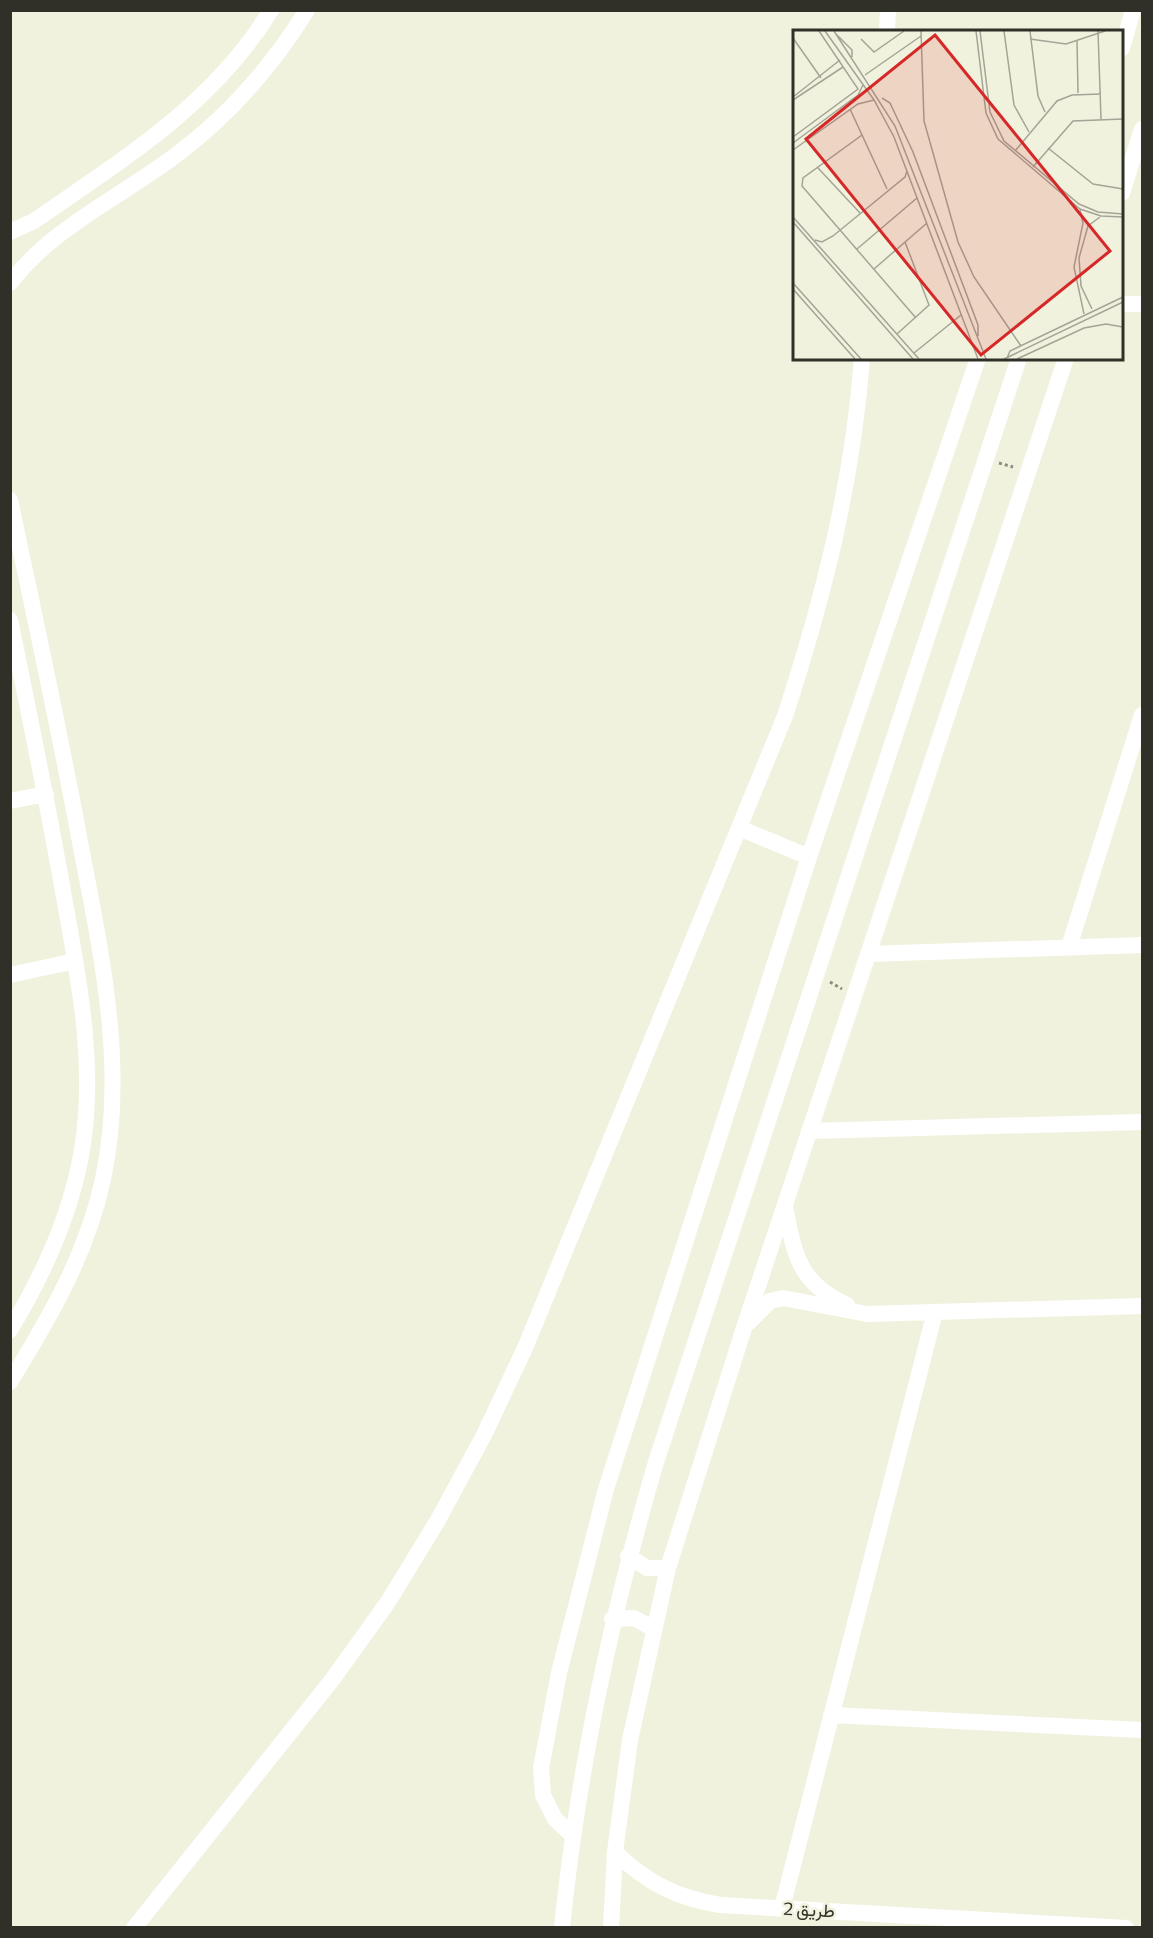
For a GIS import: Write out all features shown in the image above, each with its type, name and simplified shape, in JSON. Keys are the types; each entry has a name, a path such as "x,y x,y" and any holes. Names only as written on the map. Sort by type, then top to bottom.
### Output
{"street":[{"path":"10,231 34,221 162,132 199,99 233,63 271,10"},
{"path":"10,283 23,266 50,243 173,158 206,132 264,72 307,10"},
{"path":"887,30 888,10"},
{"path":"1123,45 1133,10"},
{"path":"1123,190 1143,129"},
{"path":"1123,304 1143,304"},
{"path":"134,1928 332,1680 388,1602 438,1520 484,1435 525,1348 785,716 824,590 852,455 862,360"},
{"path":"571,1834 555,1819 543,1795 541,1768 578,1592 634,1398 809,857 977,360"},
{"path":"562,1928 571,1834 612,1619 628,1556 659,1450 1018,360"},
{"path":"611,1928 615,1852 630,1740 668,1568 744,1328 1065,360"},
{"path":"10,500 61,741 101,955 113,1058 113,1098 103,1178 80,1256 63,1292 10,1382"},
{"path":"10,620 46,794 85,1017 88,1061 87,1106 82,1150 73,1193 59,1236 41,1276 10,1330"},
{"path":"1069,947 1143,715"},
{"path":"10,801 46,794"},
{"path":"739,828 809,857"},
{"path":"868,954 1143,945"},
{"path":"10,975 75,961"},
{"path":"809,1131 1143,1122"},
{"path":"785,1205 793,1249 812,1283 827,1296 867,1314"},
{"path":"744,1328 770,1302 783,1298 831,1309 867,1314 1143,1306"},
{"path":"782,1908 934,1312"},
{"path":"628,1556 647,1568 668,1568"},
{"path":"612,1619 634,1618 654,1629"},
{"path":"831,1715 1143,1730"},
{"name":"طريق 2","path":"615,1852 637,1873 662,1889 690,1900 782,1908 1126,1928"}],"path":[{"path":"985,459 1029,472"},
{"path":"815,975 855,994"}]}
